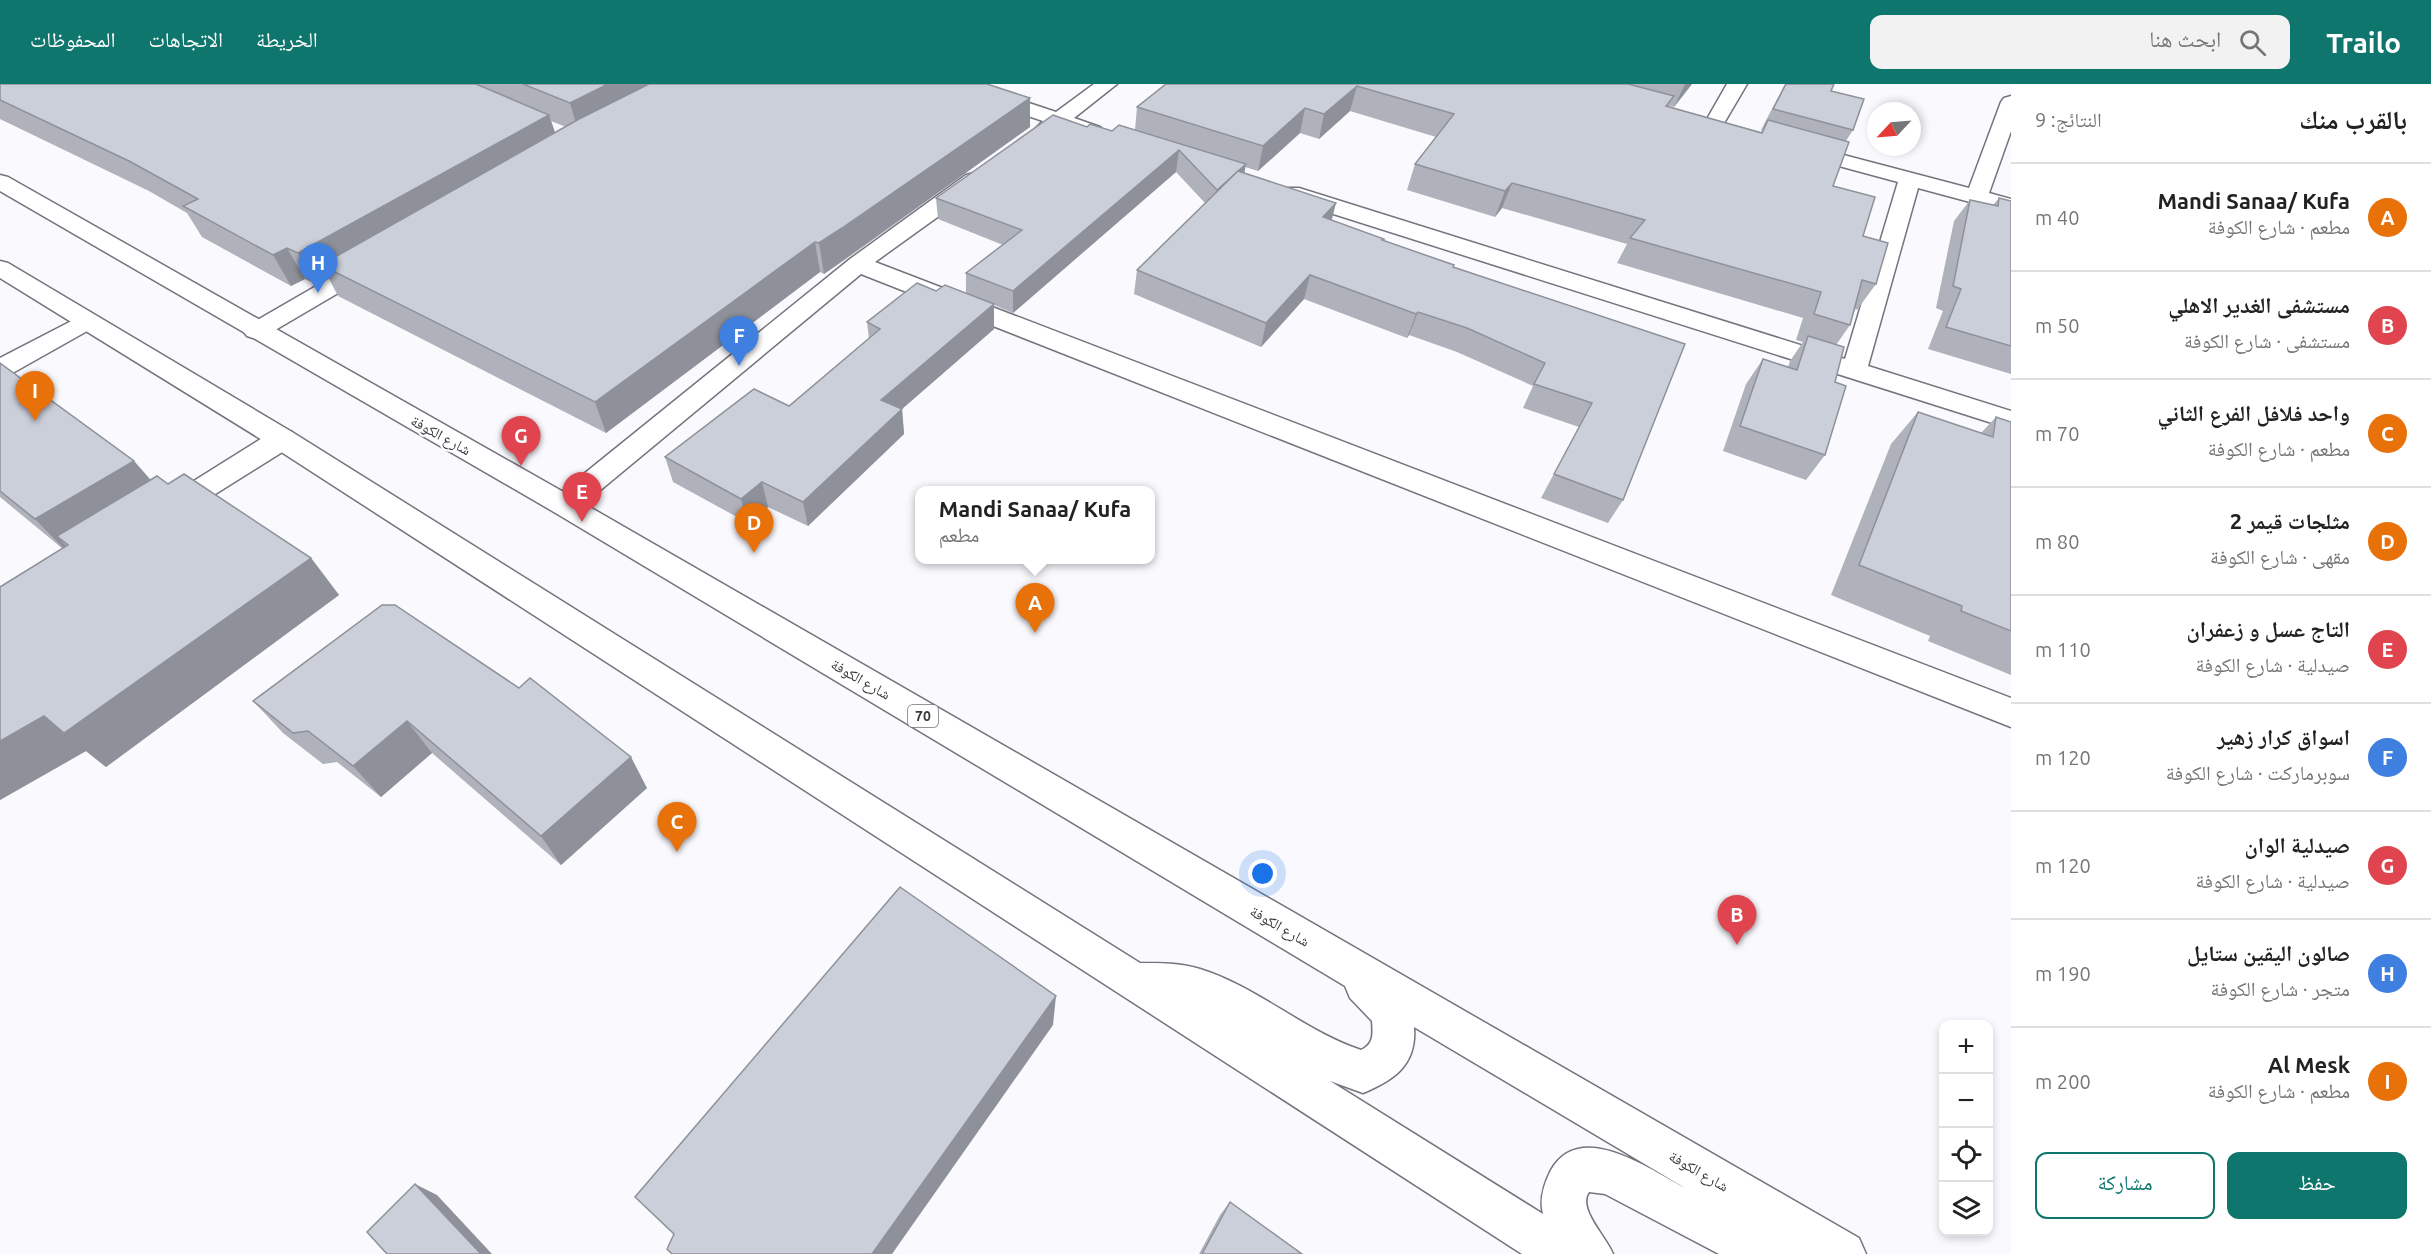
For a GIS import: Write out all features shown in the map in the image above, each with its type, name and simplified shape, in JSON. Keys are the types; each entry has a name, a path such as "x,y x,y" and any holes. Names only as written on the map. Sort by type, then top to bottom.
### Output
{"main road":[{"path":"952,84 1115,137"},
{"path":"1029,140 1107,84"},
{"path":"1713,126 1737,84"},
{"path":"1977,197 2011,102"},
{"path":"1690,120 1736,132"},
{"path":"1782,145 2011,206"},
{"path":"564,505 858,264 991,168"},
{"path":"1854,371 1910,178"},
{"name":"شارع الكوفة","path":"0,182 256,331 564,505 1843,1254"},
{"path":"1274,188 2011,420"},
{"path":"256,331 387,255"},
{"path":"858,264 2011,713"},
{"path":"0,268 282,439 1564,1254"},
{"path":"0,369 87,321"},
{"path":"141,527 282,439"},
{"path":"1134,982 1177,983 1207,991 1334,1064 1363,1072 1382,1062 1395,1042 1392,1013 1338,960"},
{"path":"1590,1254 1576,1239 1569,1223 1562,1192 1569,1178 1582,1168 1610,1173 1749,1245 1784,1254"}],"building":[{"path":"0,84 476,84 549,115 298,253 287,248 273,255 183,206 198,199 129,161 0,100"},
{"path":"523,84 608,84 570,103"},
{"path":"649,84 987,84 1030,98 842,228 819,243 815,242 595,402 321,265 579,119"},
{"path":"1166,84 1628,84 1674,96 1666,106 1762,133 1768,120 1849,142 1833,186 1875,197 1863,236 1888,243 1876,284 1862,280 1850,325 1814,314 1821,292 1630,238 1645,220 1512,183 1505,191 1415,164 1454,114 1357,86 1324,114 1305,108 1263,146 1137,107"},
{"path":"1786,84 1834,84 1831,91 1864,99 1853,130 1773,109"},
{"path":"1053,115 1087,127 1090,124 1112,131 1119,125 1246,164 1217,190 1179,150 1013,291 966,273 1022,230 936,198"},
{"path":"1238,171 1336,203 1323,217 1384,239 1382,240 1454,265 1453,267 1685,344 1623,500 1554,474 1592,403 1534,384 1545,363 1467,328 1418,312 1416,314 1310,275 1266,323 1137,270"},
{"path":"1999,198 2011,201 2011,346 1946,327 1961,289 1953,286 1970,200 1998,206"},
{"path":"917,283 936,291 945,285 994,304 881,400 902,409 803,502 762,482 741,499 665,457 754,389 789,406 880,329 867,322"},
{"path":"1808,336 1844,347 1835,382 1846,386 1825,455 1740,426 1763,359 1797,370"},
{"path":"0,363 134,461 35,519 0,491"},
{"path":"1918,412 1993,437 1996,417 2011,422 2011,631 1961,611 1962,606 1859,565"},
{"path":"184,474 311,558 64,733 44,716 0,741 0,587 68,545 57,536 157,476 168,484"},
{"path":"382,605 395,605 519,688 530,678 631,757 541,836 407,721 353,766 308,731 293,733 253,701"},
{"path":"900,887 1056,996 872,1254 672,1254 667,1249 674,1234 635,1197"},
{"path":"415,1184 481,1254 387,1254 367,1232"},
{"path":"1230,1202 1302,1254 1202,1254"}],"place":[{"name":"صالون اليقين ستايل","path":"318,293"},
{"name":"اسواق كرار زهير","path":"739,366"},
{"name":"Al Mesk","path":"35,421"},
{"name":"صيدلية الوان","path":"521,466"},
{"name":"التاج عسل و زعفران","path":"582,522"},
{"name":"مثلجات قيمر 2","path":"754,553"},
{"name":"Mandi Sanaa/ Kufa","path":"1035,633"},
{"name":"واحد فلافل الفرع الثاني","path":"677,852"},
{"name":"مستشفى الغدير الاهلي","path":"1737,945"}]}
